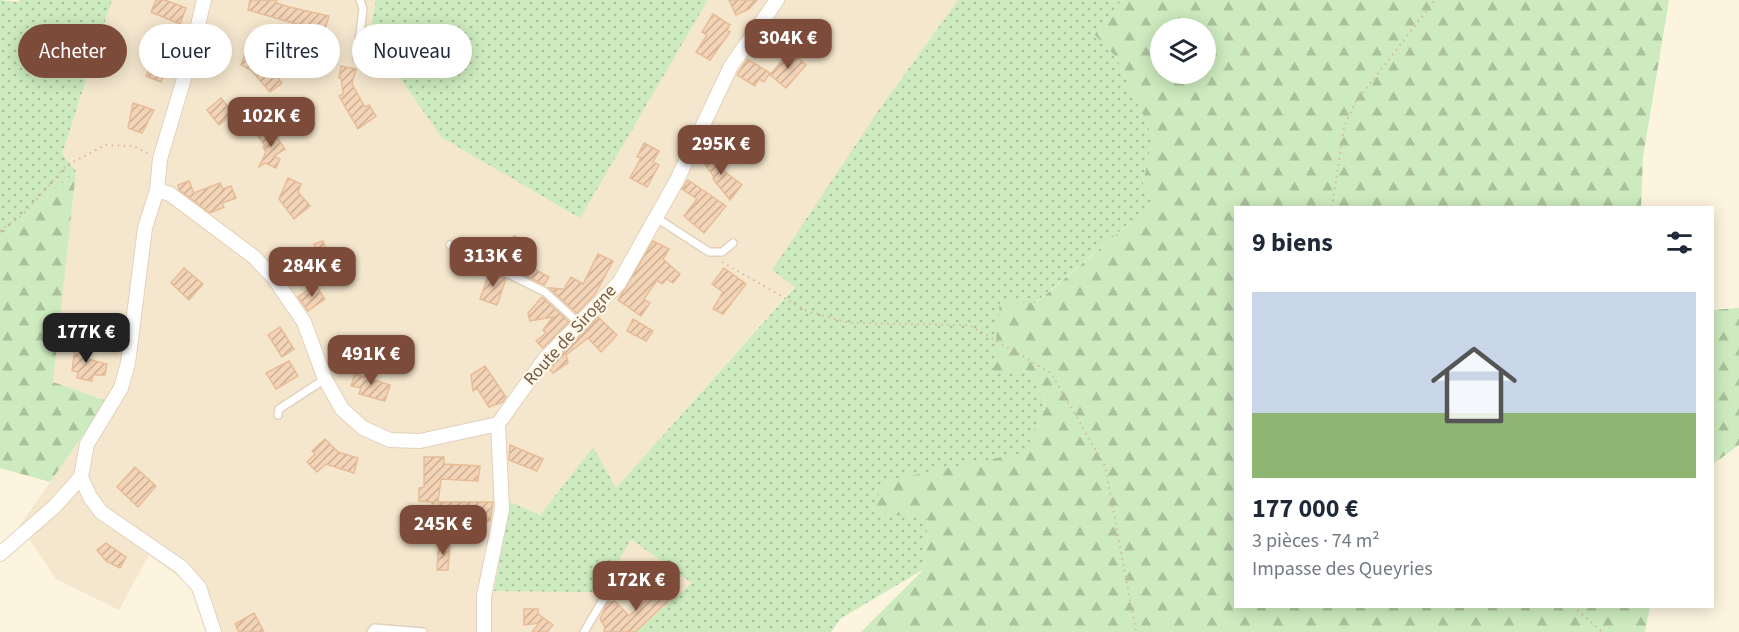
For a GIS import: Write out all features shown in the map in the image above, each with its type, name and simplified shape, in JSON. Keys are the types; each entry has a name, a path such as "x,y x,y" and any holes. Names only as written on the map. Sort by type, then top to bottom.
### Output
{"street":[{"path":"0,554 54,507 81,477 87,444 121,388 128,363 145,228 157,190 160,159 191,55 204,0"},
{"name":"Route de Sirogne","path":"498,424 544,360 619,283 676,182 730,66 777,0"},
{"path":"157,190 170,194 255,257 274,278 304,322 325,379 342,409 363,428 390,440 420,441 498,424 502,508 484,596 484,632"},
{"path":"81,477 90,497 101,512 181,567 199,587 214,632"}],"lane":[{"path":"360,0 363,9 361,24"},
{"path":"655,217 709,252 722,252 734,243"},
{"path":"450,245 545,292 580,324"},
{"path":"279,415 279,409 325,379"},
{"path":"584,632 604,598 616,592"},
{"path":"370,632 374,627 423,632"}],"path":[{"path":"1332,206 1344,127 1355,103 1435,0"},
{"path":"0,231 23,214 67,165 106,145 133,146 160,159"},
{"path":"709,252 807,311 850,323 969,325 1051,373 1105,466 1136,632"},
{"path":"1575,608 1602,632"}],"shaded area":[{"path":"112,0 376,0 372,24 352,24 352,78 472,78 472,41 674,56 708,0 958,0 878,111 772,270 795,286 616,488 593,447 540,515 510,502 495,591 631,539 692,583 635,632 207,632 198,603 187,583 149,555 119,610 56,579 20,525 107,401 52,382 76,172 62,154 87,78 127,78 127,24 104,24"}],"green space":[{"path":"0,0 18,2 20,0 112,0 104,24 18,24 18,78 87,78 62,154 76,171 0,240"},
{"path":"376,0 708,0 580,218 441,137 400,78 472,78 472,24 372,24"},
{"path":"958,0 1122,0 1094,34 1117,58 1153,137 1143,183 1152,204 1035,303 1027,370 1045,401 1026,453 885,481 928,519 924,569 840,619 831,632 635,632 692,583 631,539 601,592 494,591 510,502 540,515 593,447 616,488 795,287 772,270 878,111"},
{"path":"1122,0 1669,0 1643,157 1641,206 1234,206 1234,608 1650,608 1645,632 861,632 924,569 928,519 871,512 885,481 1026,452 1045,401 1027,370 993,371 1000,301 1036,303 1152,204 1143,183 1153,137 1117,58 1094,34"},
{"path":"76,171 53,382 107,401 50,482 0,468 0,240"},
{"path":"1739,308 1739,445 1714,463 1714,310"}],"building":[{"path":"156,0 165,0 186,8 180,24 151,12"},
{"path":"250,0 277,0 276,3 329,16 326,24 296,24 248,10"},
{"path":"729,0 757,0 749,9 736,15"},
{"path":"713,14 730,25 727,30 730,32 710,60 696,52 707,35 702,32"},
{"path":"767,30 781,37 776,48 762,41"},
{"path":"790,51 806,65 786,88 770,75"},
{"path":"747,59 770,73 764,82 759,79 755,86 737,75"},
{"path":"341,66 352,68 352,84 365,107 369,105 376,116 358,129 339,96 343,94"},
{"path":"151,78 163,78 161,82"},
{"path":"258,78 278,78 282,83 270,92"},
{"path":"221,98 233,113 219,125 207,110"},
{"path":"133,103 154,110 142,133 128,128"},
{"path":"270,128 285,149 274,156 280,159 276,168 265,163 259,167 266,152 258,136"},
{"path":"644,143 659,151 653,162 659,165 647,187 630,178 641,158 637,157"},
{"path":"707,150 720,168 742,185 730,200 713,179 714,177 699,156"},
{"path":"288,178 301,184 298,192 310,206 294,219 279,199"},
{"path":"688,180 726,206 704,233 684,216 697,199 682,189"},
{"path":"189,181 194,193 220,183 223,189 231,186 236,198 222,203 224,207 210,213 179,190 178,185"},
{"path":"514,236 533,245 523,263 549,277 544,285 500,263"},
{"path":"323,241 329,258 301,270 296,258 316,249 314,244"},
{"path":"653,241 669,249 663,259 680,274 673,283 667,279 662,284 657,280 644,299 650,303 641,316 618,300"},
{"path":"598,254 613,261 595,294 577,313 549,288 564,289 571,277 583,284"},
{"path":"184,268 203,284 189,300 171,283"},
{"path":"724,268 746,284 723,314 713,309 723,292 712,284"},
{"path":"490,271 506,279 497,305 480,299"},
{"path":"315,285 325,299 308,311 298,297"},
{"path":"542,297 569,322 543,348 536,341 546,333 543,330 553,317 530,321 528,313"},
{"path":"598,317 617,335 601,352 588,338 566,355 568,363 553,373 549,369 551,366"},
{"path":"633,319 653,331 646,341 627,331"},
{"path":"280,327 294,349 282,357 268,335"},
{"path":"76,341 86,343 84,358 107,364 105,375 93,375 92,381 77,378 78,372 72,371"},
{"path":"289,361 298,376 276,389 266,373"},
{"path":"485,366 506,397 503,402 489,407 477,388 473,391 471,375"},
{"path":"366,371 375,374 374,380 390,385 385,401 359,394 361,388 351,386 355,374 365,377"},
{"path":"325,439 338,452 358,458 354,473 326,464 317,472 307,462 315,454 312,451"},
{"path":"510,445 543,459 537,471 509,460"},
{"path":"424,457 444,457 444,464 480,466 478,481 441,479 438,502 493,502 490,521 432,522 432,502 435,502 419,501 419,488 424,487"},
{"path":"135,467 156,486 138,507 117,487"},
{"path":"439,541 450,542 448,570 437,570"},
{"path":"106,543 126,557 120,568 106,561 97,550"},
{"path":"671,583 679,591 635,632 604,632 605,627 600,619 607,603 615,601 629,616 664,584 666,587"},
{"path":"524,609 538,609 538,614 553,625 547,632 532,632 539,623 524,625"},
{"path":"254,613 264,632 239,632 235,624"}]}
